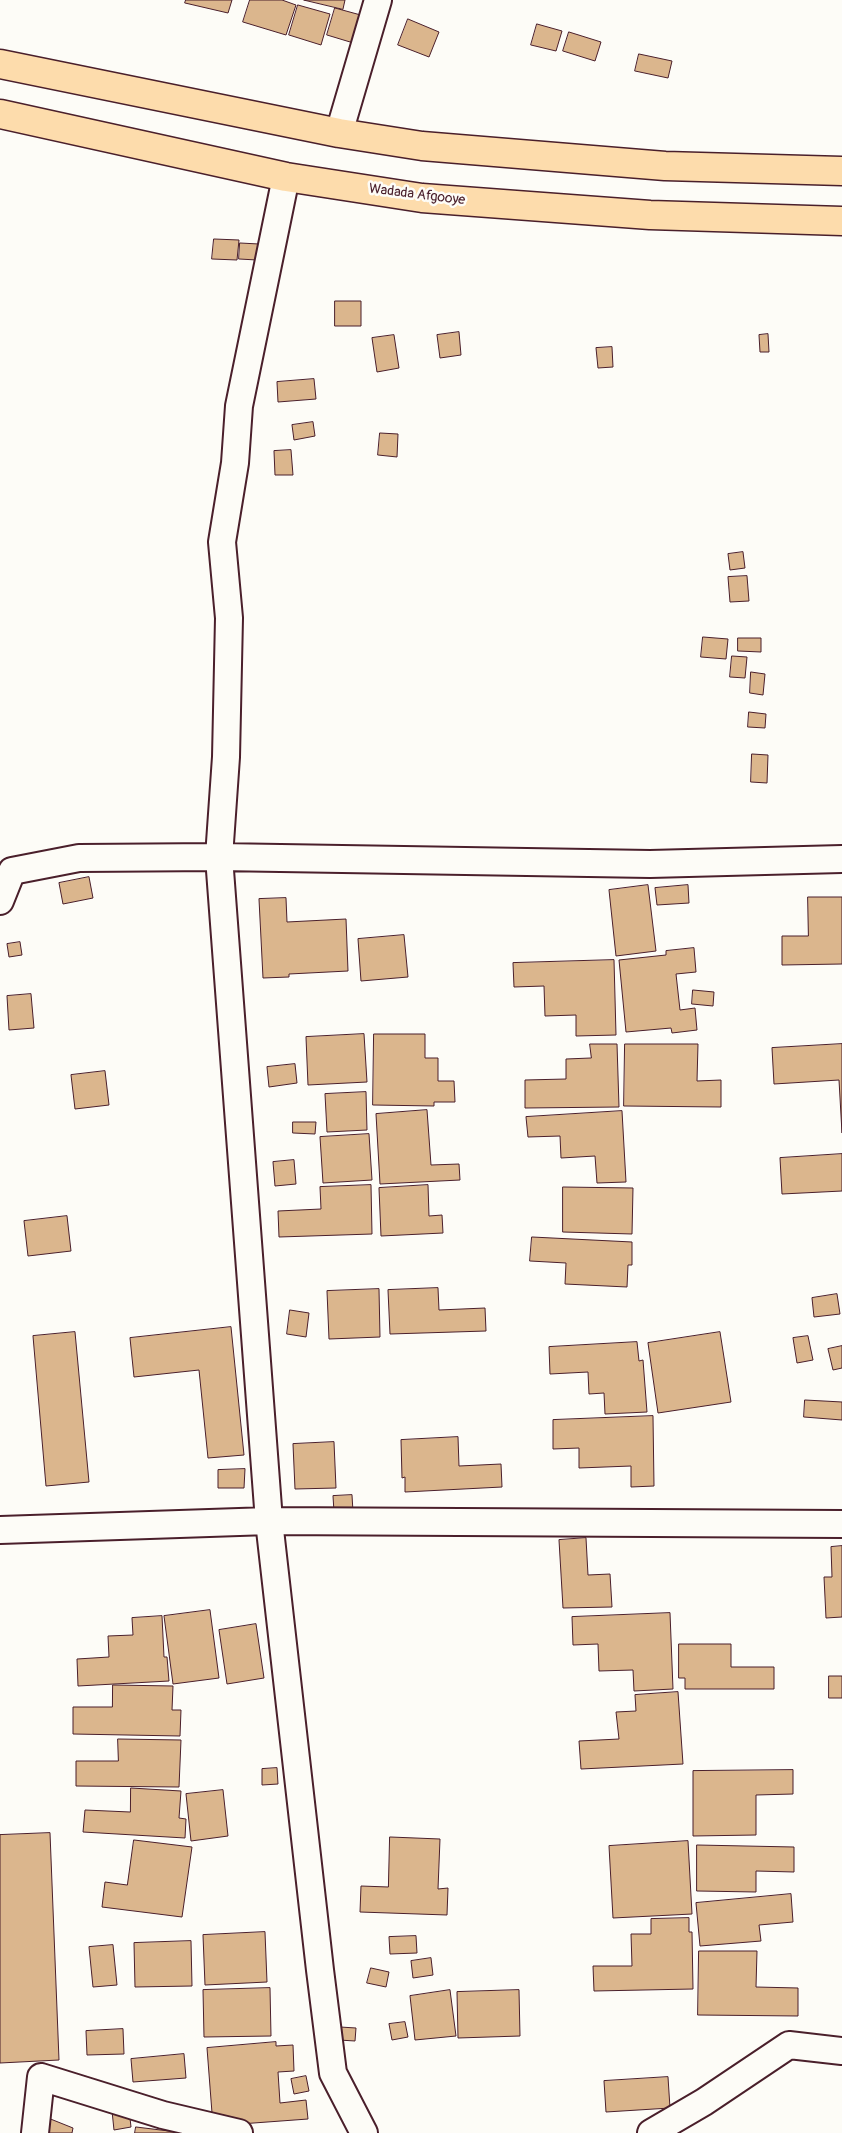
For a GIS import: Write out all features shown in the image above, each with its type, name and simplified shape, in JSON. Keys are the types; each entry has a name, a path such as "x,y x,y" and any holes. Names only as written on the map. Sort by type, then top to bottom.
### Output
{"highway":[{"path":"0,64 339,133 422,146 665,166 842,171"},
{"name":"Wadada Afgooye","path":"0,114 286,177 422,198 650,215 842,221"}],"street":[{"path":"339,133 378,0"},
{"path":"286,177 238,406 236,463 222,542 228,618 226,757 219,857 269,1521 333,2073 364,2133"},
{"path":"0,901 12,871 79,858 219,857 650,864 842,859"},
{"path":"0,1530 269,1521 842,1524"},
{"path":"651,2133 704,2102 788,2046 842,2051"},
{"path":"35,2133 42,2078 163,2115 239,2133"}],"building":[{"path":"186,0 232,0 228,13 185,3"},
{"path":"250,0 282,0 296,5 286,35 243,22"},
{"path":"304,0 345,0 343,9"},
{"path":"298,5 330,14 321,45 289,35"},
{"path":"335,8 368,17 360,45 327,35"},
{"path":"408,19 439,32 429,57 398,45"},
{"path":"537,24 562,31 556,51 531,45"},
{"path":"569,32 601,42 595,61 563,51"},
{"path":"639,54 672,61 668,78 635,71"},
{"path":"214,239 239,240 237,260 212,259"},
{"path":"240,243 259,244 257,260 239,259"},
{"path":"335,301 361,301 361,326 335,326"},
{"path":"459,332 461,355 440,358 437,335"},
{"path":"768,334 769,352 760,352 759,335"},
{"path":"394,335 399,368 377,372 372,338"},
{"path":"612,347 613,367 598,368 596,348"},
{"path":"314,379 316,399 278,402 277,382"},
{"path":"313,422 315,436 294,440 292,425"},
{"path":"380,433 398,434 397,457 378,455"},
{"path":"291,450 293,475 275,475 274,451"},
{"path":"743,552 745,568 730,570 728,554"},
{"path":"747,576 749,601 730,602 728,577"},
{"path":"703,637 728,639 726,659 701,657"},
{"path":"738,638 761,638 761,652 738,651"},
{"path":"732,656 747,657 745,678 730,677"},
{"path":"751,672 765,674 763,695 750,693"},
{"path":"749,712 766,714 765,728 748,727"},
{"path":"752,754 768,755 767,783 751,782"},
{"path":"89,877 93,898 63,904 59,883"},
{"path":"648,885 656,951 616,956 609,890"},
{"path":"688,885 689,903 657,905 655,888"},
{"path":"808,897 842,897 842,964 782,965 782,936 808,936"},
{"path":"286,898 287,922 346,919 348,971 289,974 289,977 263,978 259,899"},
{"path":"404,935 408,977 361,981 358,939"},
{"path":"20,942 22,955 9,957 7,944"},
{"path":"694,948 696,972 676,974 680,1010 695,1008 697,1030 672,1033 671,1028 626,1032 619,960 666,955 666,951"},
{"path":"614,960 616,1035 576,1036 576,1015 545,1016 544,986 514,987 513,963"},
{"path":"693,990 714,992 713,1006 692,1004"},
{"path":"31,994 34,1028 9,1030 7,996"},
{"path":"364,1034 367,1082 308,1085 306,1037"},
{"path":"374,1034 425,1034 425,1058 438,1058 438,1081 454,1081 455,1102 434,1102 434,1106 373,1105"},
{"path":"590,1044 617,1044 619,1107 525,1108 525,1080 566,1079 566,1059 591,1058"},
{"path":"625,1044 698,1044 697,1081 721,1080 721,1107 624,1106"},
{"path":"842,1044 842,1133 839,1080 774,1084 772,1048"},
{"path":"295,1064 297,1083 269,1087 267,1067"},
{"path":"105,1071 109,1105 75,1109 71,1075"},
{"path":"366,1092 367,1130 327,1132 325,1094"},
{"path":"427,1110 431,1165 459,1164 460,1180 380,1184 376,1114"},
{"path":"622,1111 626,1182 597,1183 595,1156 561,1158 560,1136 528,1137 526,1117"},
{"path":"293,1122 316,1122 315,1134 293,1133"},
{"path":"369,1134 372,1180 323,1183 320,1137"},
{"path":"842,1154 842,1191 782,1194 780,1158"},
{"path":"294,1160 296,1184 275,1186 273,1162"},
{"path":"371,1185 372,1234 279,1237 278,1211 321,1209 320,1187"},
{"path":"428,1185 429,1216 442,1215 443,1233 381,1236 379,1188"},
{"path":"563,1187 633,1188 632,1234 563,1232"},
{"path":"67,1216 71,1251 28,1256 24,1221"},
{"path":"532,1237 632,1242 632,1265 628,1265 627,1287 565,1284 566,1263 530,1261"},
{"path":"438,1288 439,1310 485,1308 486,1331 390,1334 388,1290"},
{"path":"379,1289 380,1337 329,1339 327,1291"},
{"path":"837,1294 840,1314 814,1317 812,1298"},
{"path":"290,1310 309,1313 306,1337 287,1334"},
{"path":"231,1327 244,1455 208,1458 199,1370 134,1377 130,1338"},
{"path":"75,1332 89,1482 46,1486 33,1336"},
{"path":"720,1332 731,1402 658,1413 648,1343"},
{"path":"808,1336 813,1360 797,1363 793,1338"},
{"path":"637,1342 639,1361 643,1360 647,1412 605,1414 604,1393 589,1394 588,1372 550,1374 549,1347"},
{"path":"842,1346 842,1368 833,1370 828,1349"},
{"path":"805,1400 842,1402 842,1420 804,1417"},
{"path":"653,1416 654,1486 631,1487 631,1466 579,1468 579,1448 553,1449 553,1420"},
{"path":"458,1437 459,1466 501,1464 502,1487 405,1492 405,1477 402,1478 401,1440"},
{"path":"334,1442 336,1488 295,1489 293,1444"},
{"path":"245,1469 244,1488 218,1488 218,1470"},
{"path":"352,1495 353,1512 334,1512 333,1496"},
{"path":"586,1538 588,1575 610,1574 612,1607 563,1608 559,1540"},
{"path":"842,1546 842,1617 826,1618 824,1577 832,1577 831,1547"},
{"path":"210,1610 219,1678 173,1684 164,1616"},
{"path":"670,1613 673,1689 634,1691 633,1670 599,1671 598,1644 573,1645 572,1617"},
{"path":"162,1616 164,1657 167,1657 169,1681 78,1686 77,1659 109,1657 108,1636 133,1635 132,1618"},
{"path":"256,1624 264,1678 227,1684 219,1630"},
{"path":"679,1644 731,1644 731,1667 774,1667 774,1689 685,1689 685,1678 679,1678"},
{"path":"829,1676 842,1676 842,1698 829,1698"},
{"path":"113,1685 173,1686 172,1710 181,1710 180,1736 73,1734 73,1707 112,1707"},
{"path":"678,1692 683,1764 581,1769 579,1741 619,1739 616,1712 636,1711 635,1695"},
{"path":"118,1739 181,1740 179,1787 76,1786 76,1761 118,1761"},
{"path":"277,1768 278,1784 262,1785 262,1769"},
{"path":"793,1770 793,1794 756,1795 756,1835 693,1836 693,1771"},
{"path":"131,1788 181,1791 179,1818 186,1819 185,1838 83,1832 85,1810 130,1812"},
{"path":"223,1790 228,1836 191,1841 186,1794"},
{"path":"50,1833 59,2060 0,2063 0,1835"},
{"path":"390,1837 440,1839 438,1889 448,1888 447,1915 360,1912 361,1886 388,1887"},
{"path":"134,1840 192,1847 182,1917 102,1907 105,1882 127,1885"},
{"path":"688,1841 692,1914 613,1918 609,1846"},
{"path":"697,1845 794,1847 794,1872 756,1871 756,1892 697,1891"},
{"path":"791,1894 793,1922 759,1925 761,1941 700,1946 696,1903"},
{"path":"689,1918 689,1932 692,1932 693,1989 594,1991 593,1966 632,1966 631,1934 651,1934 651,1919"},
{"path":"265,1932 267,1982 205,1985 203,1935"},
{"path":"416,1936 417,1953 390,1954 389,1937"},
{"path":"191,1941 192,1986 135,1987 134,1943"},
{"path":"113,1945 117,1985 93,1987 89,1947"},
{"path":"699,1951 757,1951 756,1987 798,1988 798,2016 698,2015"},
{"path":"431,1958 433,1975 413,1978 411,1961"},
{"path":"371,1968 389,1972 386,1987 367,1983"},
{"path":"270,1988 271,2036 204,2037 203,1990"},
{"path":"450,1990 456,2036 415,2040 410,1996"},
{"path":"519,1990 520,2036 458,2038 457,1992"},
{"path":"405,2022 408,2037 392,2040 389,2024"},
{"path":"340,2027 356,2028 355,2041 339,2040"},
{"path":"123,2029 124,2054 87,2055 86,2031"},
{"path":"276,2042 276,2046 293,2045 294,2071 278,2072 280,2103 306,2100 308,2119 213,2126 207,2048"},
{"path":"184,2054 186,2078 133,2082 131,2059"},
{"path":"306,2076 309,2091 294,2094 291,2079"},
{"path":"668,2077 670,2108 606,2112 604,2081"},
{"path":"129,2109 131,2127 114,2130 112,2111"},
{"path":"48,2118 73,2128 72,2133 42,2133"},
{"path":"136,2127 177,2132 177,2133 135,2133"}]}
